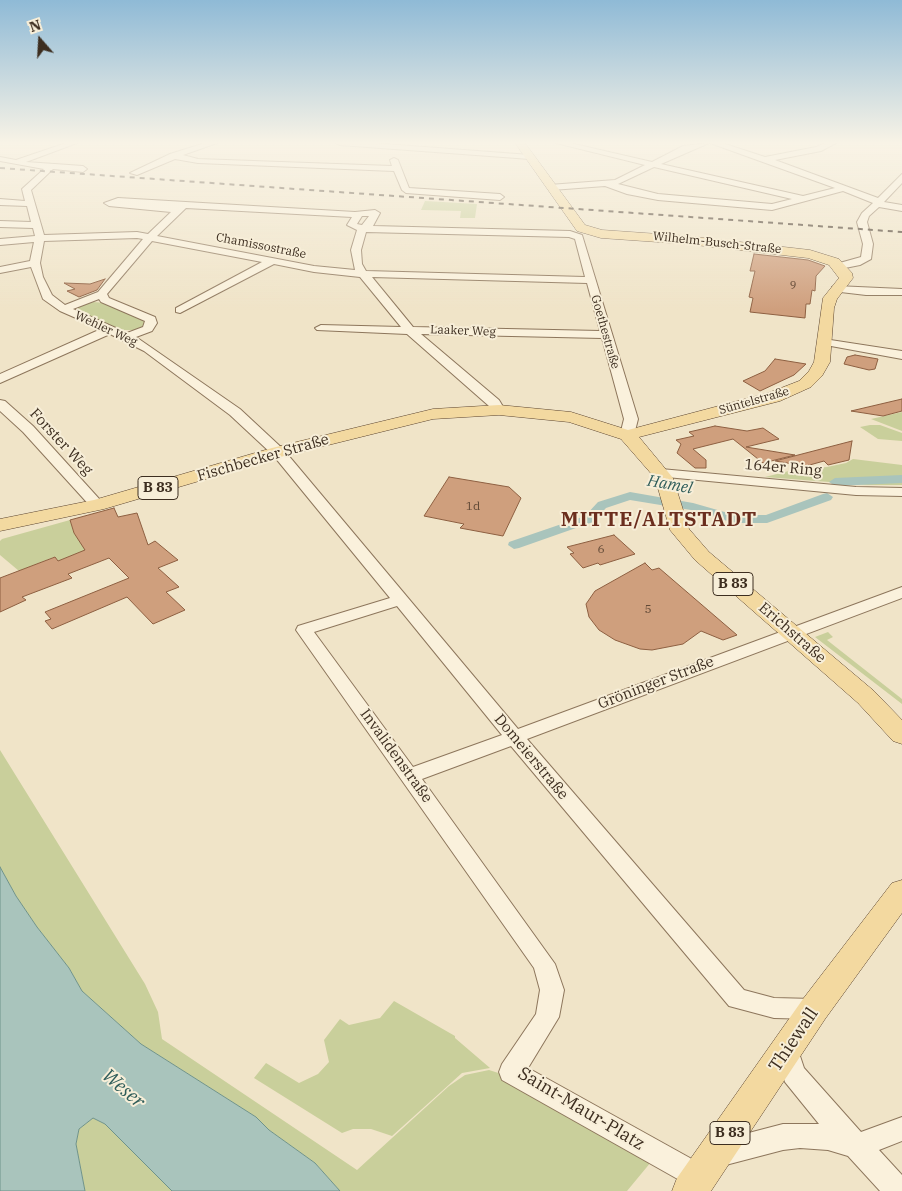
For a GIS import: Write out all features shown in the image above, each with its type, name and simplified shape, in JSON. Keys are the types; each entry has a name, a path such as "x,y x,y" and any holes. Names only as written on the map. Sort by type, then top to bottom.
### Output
{"main road":[{"name":"Wilhelm-Busch-Straße","path":"560,199 576,225 591,232 796,252 826,259 840,266"},
{"name":"Süntelstraße","path":"627,435 795,390 816,373 822,362 830,298 846,278 840,266"},
{"name":"B 83","path":"499,410 571,417 627,435 661,473"},
{"name":"Fischbecker Straße","path":"0,525 97,505 278,452 398,421 433,414 499,410"},
{"name":"Erichstraße","path":"661,473 680,530 702,556 900,729"},
{"name":"Thiewall","path":"701,1174 814,1009 902,891"}],"street":[{"name":"Wehler Weg","path":"29,199 40,237 35,264 38,277 47,296 64,309 128,337 230,408 278,452"},
{"path":"670,199 772,207 805,199"},
{"path":"868,199 878,203 902,208"},
{"path":"840,266 856,263 866,258 868,244 862,222 865,215 882,199"},
{"path":"182,207 118,201 109,203 182,207 357,215"},
{"path":"0,202 31,204"},
{"path":"64,309 102,294 151,236 182,207"},
{"path":"363,229 352,225 357,215 362,211 375,213 368,226 363,229 356,250 357,264 410,330 494,402 499,410"},
{"path":"0,224 38,225"},
{"name":"Goethestraße","path":"363,229 570,234 579,237 631,419 627,435"},
{"name":"Chamissostraße","path":"40,237 115,234 151,236 272,262 365,274 591,280"},
{"path":"0,242 40,237"},
{"path":"180,310 272,262"},
{"path":"0,270 35,264"},
{"name":"Chamissostraße","path":"328,269 357,264"},
{"path":"836,289 866,292 902,292"},
{"path":"102,294 105,300 150,319 151,323 148,329 128,337"},
{"name":"Laaker Weg","path":"320,328 606,335"},
{"path":"0,379 109,330"},
{"path":"824,342 902,355"},
{"name":"Forster Weg","path":"0,404 28,429 97,505"},
{"name":"Domeierstraße","path":"278,452 514,737 738,1000 774,1008 814,1009"},
{"name":"164er Ring","path":"661,473 856,491 902,492"},
{"name":"Gröninger Straße","path":"413,781 514,737 902,592"},
{"name":"Invalidenstraße","path":"400,600 304,630 544,964"},
{"name":"Saint-Maur-Platz","path":"544,964 552,990 547,1017 511,1072 701,1174"},
{"path":"786,1050 794,1074 812,1097 898,1191"},
{"path":"701,1174 791,1136 828,1137 857,1146 902,1129"}],"green space":[{"path":"425,201 477,204 475,218 460,218 461,211 421,210"},
{"path":"93,302 106,303 146,320 146,326 136,330 118,330 76,311 81,305"},
{"path":"902,412 902,431 871,419"},
{"path":"880,425 902,433 902,441 878,439 860,427"},
{"path":"853,459 902,465 902,485 868,485 765,477 789,471 827,467 846,463"},
{"path":"70,520 74,533 86,550 58,561 54,557 19,571 0,555 0,541 2,539"},
{"path":"828,632 833,637 827,640 902,699 902,704 815,637"},
{"path":"0,750 145,984 158,1012 162,1039 357,1170 449,1086 465,1075 489,1070 517,1079 651,1162 627,1191 340,1191 315,1163 269,1130 256,1117 141,1044 82,991 69,968 16,896 0,867"},
{"path":"394,1001 455,1036 490,1068 462,1073 392,1136 371,1129 353,1129 342,1133 254,1078 266,1063 299,1083 318,1074 329,1062 324,1040 340,1019 349,1025 380,1018"},
{"path":"93,1118 105,1124 172,1191 85,1191 76,1144 79,1129"}],"water":[{"name":"Weser","path":"0,867 16,896 69,968 82,991 141,1044 256,1117 269,1130 315,1163 340,1191 172,1191 105,1124 93,1118 79,1129 76,1144 85,1191 0,1191"}],"building":[{"path":"754,254 808,260 825,266 816,276 815,291 812,290 810,304 806,304 805,318 750,312 753,298 749,297 755,271 750,271"},
{"path":"105,279 97,290 79,297 67,291 75,289 64,283 90,284"},
{"path":"855,355 878,359 875,369 869,370 844,364 847,357"},
{"path":"775,359 806,364 794,375 760,391 743,381 765,371"},
{"path":"902,399 902,411 883,416 851,411"},
{"path":"715,426 747,431 763,428 779,439 746,447 795,455 763,463 733,439 693,449 706,460 706,468 695,468 677,453 681,444 676,440 694,436 689,432"},
{"path":"852,441 849,460 828,465 824,461 806,466 775,461"},
{"path":"449,477 509,487 521,498 503,536 460,528 464,524 424,516"},
{"path":"114,508 118,517 137,513 148,545 155,541 178,560 158,568 179,587 166,592 185,610 153,624 127,597 52,629 45,621 51,619 45,612 129,578 109,558 68,574 72,578 22,597 26,600 0,612 0,578 55,557 58,561 85,550 74,533 70,520"},
{"path":"614,535 635,554 600,565 598,563 583,568 570,554 574,553 567,547"},
{"path":"645,563 652,570 659,568 737,635 723,640 701,631 683,644 652,650 640,649 615,640 599,630 589,617 586,604 595,591"}],"waterway":[{"name":"Hamel","path":"835,482 902,479"},
{"name":"Hamel","path":"514,545 589,519 602,505 630,496 693,507 734,519 767,519 827,497"}],"railway":[{"path":"431,199 902,232"}],"district":[{"name":"MITTE/ALTSTADT","path":"659,520"}]}
